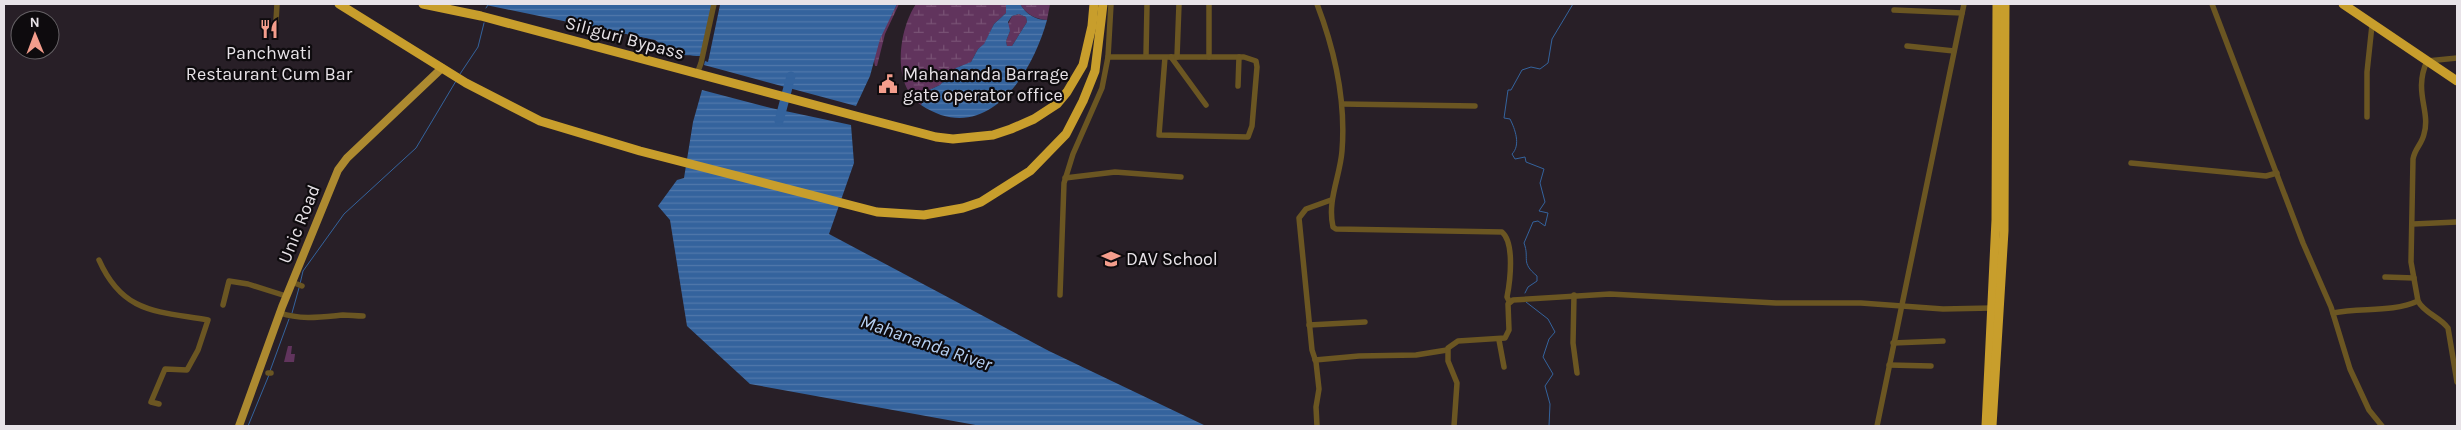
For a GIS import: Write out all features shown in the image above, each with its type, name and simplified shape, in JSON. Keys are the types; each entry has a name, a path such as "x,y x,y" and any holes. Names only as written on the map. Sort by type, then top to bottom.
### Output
{"highway":[{"path":"338,4 445,70 540,121 640,151 876,212 924,214 963,208 981,202 1030,171 1066,134 1084,101 1095,71 1103,4"},
{"name":"Siliguri Bypass","path":"423,4 481,16 936,137 953,139 993,134 1034,119 1056,104 1075,81 1086,52 1094,4"},
{"path":"1986,426 1998,135 1997,4"},
{"path":"1992,426 2004,231 2005,4"},
{"path":"2343,4 2457,81"}],"main road":[{"name":"Unic Road","path":"239,426 287,315 286,296 341,164 445,70"}],"street":[{"path":"276,22 278,4"},
{"path":"699,75 714,4"},
{"path":"1060,295 1065,178 1102,88 1108,56 1111,4"},
{"path":"1146,56 1147,4"},
{"path":"1108,56 1171,57 1240,57 1256,61 1258,67 1250,135 1245,138 1159,136 1171,57 1179,4"},
{"path":"1208,57 1209,4"},
{"path":"1317,4 1336,68 1342,104 1342,152 1331,200 1333,224 1336,229 1502,232 1508,241 1510,262 1507,297 1509,301 1508,335 1499,340 1458,341 1449,346 1447,350 1449,364 1457,383 1454,426"},
{"path":"1877,426 1964,4"},
{"path":"2212,4 2303,243 2333,312 2338,335 2350,369 2370,410 2382,426"},
{"path":"1894,10 1962,13"},
{"path":"2367,117 2367,72 2372,25"},
{"path":"1907,46 1954,50"},
{"path":"1171,57 1206,106"},
{"path":"1238,86 1240,57"},
{"path":"2457,58 2427,61 2423,69 2420,91 2425,125 2424,134 2414,149 2411,262 2420,306 2448,328 2457,382"},
{"path":"1342,104 1475,106"},
{"path":"2131,163 2266,176 2277,173"},
{"path":"1065,178 1115,172 1181,177"},
{"path":"1317,426 1316,407 1319,392 1315,360 1312,352 1300,216 1306,209 1331,200"},
{"path":"2413,224 2457,222"},
{"path":"99,260 105,276 124,297 144,309 208,320 198,350 187,370 165,369 151,402 159,404"},
{"path":"2385,277 2414,278"},
{"path":"223,305 229,281 248,284 286,296"},
{"path":"1509,301 1574,295 1620,294 1776,303 1856,303 1901,307 1992,308"},
{"path":"1574,295 1573,343 1577,373"},
{"path":"2333,312 2351,309 2394,308 2418,300"},
{"path":"287,315 318,318 344,315 363,316"},
{"path":"1310,325 1365,322"},
{"path":"1499,340 1501,360 1504,367"},
{"path":"1893,343 1943,341"},
{"path":"1315,360 1359,356 1416,355 1447,350"},
{"path":"1889,365 1931,366"}],"green space":[{"path":"897,4 899,4 885,34 877,66 875,66 875,51 885,26"},
{"path":"916,4 1006,4 1006,13 994,24 984,45 978,49 971,62 960,66 940,85 927,91 921,105 911,96 905,84 901,56 905,27"},
{"path":"1020,4 1050,4 1047,20 1031,15"},
{"path":"1019,14 1026,17 1027,22 1012,46 1007,46 1006,41 1010,31 1007,26 1012,16"},
{"path":"288,346 292,346 291,354 295,354 294,362 284,362"}],"water":[{"path":"481,4 712,4 701,56 676,53 655,40"},
{"path":"897,4 880,39 870,76 856,106 704,65 705,61 708,62 720,5"},
{"path":"1006,4 1020,4 1031,16 1047,20 1030,63 1018,82 1003,99 985,112 966,118 944,116 921,105 927,91 940,85 956,68 971,62 978,49 984,44 994,24 1006,13","holes":["1019,14 1026,17 1027,22 1012,46 1007,46 1006,41 1010,31 1008,22 1012,16"]},
{"path":"702,90 771,108 851,125 854,163 829,234 1049,351 1206,426 981,426 750,384 687,326 670,220 658,206 677,180 684,178 693,122"}],"waterway":[{"path":"1525,293 1528,287 1537,281 1537,276 1527,264 1524,243 1533,222 1538,221 1545,226 1548,213 1539,211 1545,202 1540,183 1544,169 1526,162 1525,157 1515,159 1512,154 1517,142 1510,119 1504,118 1508,90 1511,90 1522,70 1531,67 1540,69 1548,63 1552,39 1573,4"},
{"path":"460,74 478,47 484,23"},
{"name":"Mahananda River","path":"779,121 791,76"},
{"path":"300,284 303,271 344,214 416,148 456,81"},
{"path":"292,313 299,288"},
{"path":"1526,302 1548,319 1555,332 1549,339 1543,357 1553,374 1545,386 1550,404 1549,426"},
{"path":"270,371 289,319"},
{"path":"248,426 269,375"}],"place":[{"name":"Panchwati Restaurant Cum Bar","path":"269,29"},
{"name":"Mahananda Barrage gate operator office","path":"888,84"},
{"name":"DAV School","path":"1111,259"}]}
